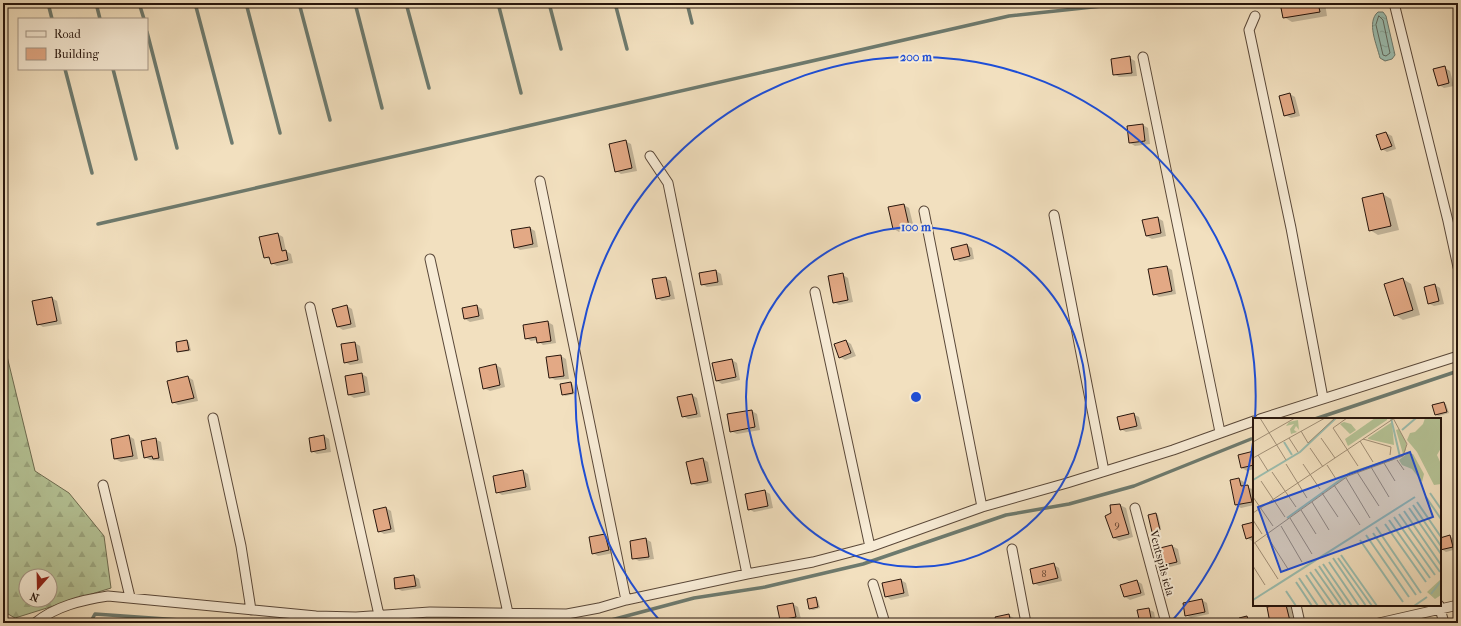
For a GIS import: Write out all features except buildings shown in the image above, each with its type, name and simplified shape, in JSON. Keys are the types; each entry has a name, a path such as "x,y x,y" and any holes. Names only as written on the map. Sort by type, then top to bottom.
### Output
{"street":[{"path":"1394,3 1458,267"},
{"path":"1255,16 1249,30 1291,228 1323,398"},
{"path":"1143,57 1220,432"},
{"path":"650,156 668,183 747,574"},
{"path":"540,181 626,600"},
{"path":"924,212 982,507"},
{"path":"1054,215 1104,471"},
{"path":"430,259 508,613"},
{"path":"814,292 870,547"},
{"path":"310,307 379,615"},
{"path":"1263,418 1458,356"},
{"path":"213,418 241,546 251,610"},
{"path":"35,623 66,605 108,596 316,616 379,615 430,612 566,614 599,608 626,600 747,574 814,562 870,547 982,507 1104,471 1253,421"},
{"path":"103,485 130,597"},
{"name":"Ventspils iela","path":"1135,508 1166,623"},
{"path":"1012,549 1026,623"},
{"path":"873,584 885,623"},
{"path":"1379,623 1440,607 1458,605"},
{"path":"1296,606 1300,623"},
{"path":"1440,607 1444,623"}],"green space":[{"path":"3,348 6,352 35,471 69,493 104,536 111,588 58,605 58,568 18,568 18,608 47,608 15,618 3,611"}],"water":[{"path":"1378,12 1383,12 1386,16 1395,55 1392,59 1385,61 1380,58 1373,34 1373,22"}],"waterway":[{"path":"48,3 52,18"},
{"path":"96,3 100,18"},
{"path":"139,3 144,18"},
{"path":"195,3 232,143"},
{"path":"246,3 280,133"},
{"path":"299,3 330,120"},
{"path":"355,3 382,108"},
{"path":"406,3 429,88"},
{"path":"498,3 521,93"},
{"path":"549,3 561,49"},
{"path":"615,3 627,49"},
{"path":"687,3 692,23"},
{"path":"98,224 1009,16 1130,3"},
{"path":"148,36 177,148"},
{"path":"65,70 92,173"},
{"path":"113,70 136,159"},
{"path":"1318,418 1458,371"},
{"path":"600,623 694,598 765,587 863,564 1006,515 1069,504 1134,486 1251,439"},
{"path":"90,623 95,614 223,623"}]}
